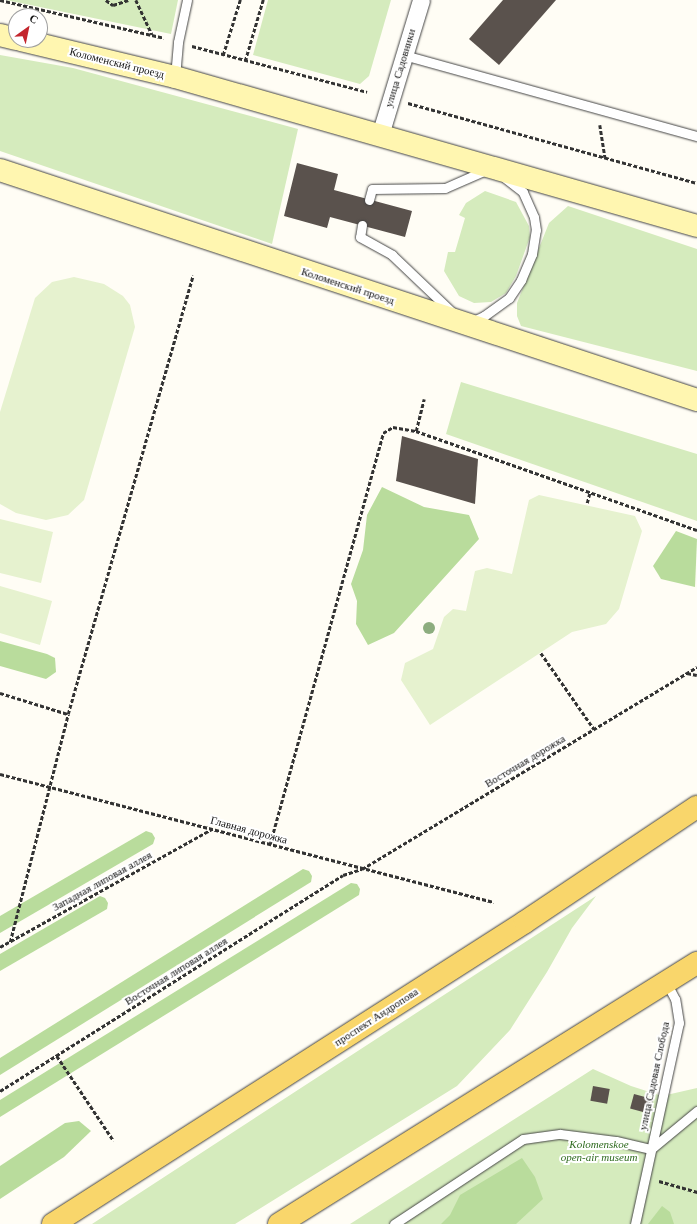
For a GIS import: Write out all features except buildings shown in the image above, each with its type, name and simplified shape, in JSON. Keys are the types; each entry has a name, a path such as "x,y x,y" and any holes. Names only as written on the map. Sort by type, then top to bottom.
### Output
{"main road":[{"name":"Коломенский проезд","path":"48,46 175,77 697,226"},
{"name":"Коломенский проезд","path":"0,170 697,400"},
{"name":"проспект Андропова","path":"54,1224 518,926 697,807"},
{"path":"279,1224 697,963"}],"street":[{"name":"улица Садовники","path":"380,135 421,0"}],"lane":[{"path":"175,77 178,42 187,0"},
{"path":"404,55 697,136"},
{"path":"362,226 360,236 392,255 465,324 484,316 509,298 521,280 529,261 536,230 523,192 492,168 445,188 372,189 369,200"},
{"name":"улица Садовая Слобода","path":"635,1224 679,1023 675,999 666,982"},
{"path":"394,1224 523,1139 560,1134 616,1141 651,1149 697,1111"}],"path":[{"path":"106,0 113,5 128,0"},
{"path":"136,0 152,36"},
{"path":"223,55 240,0"},
{"path":"245,61 263,0"},
{"path":"403,102 697,183"},
{"path":"600,128 605,158"},
{"path":"9,942 48,786 193,275"},
{"path":"416,430 424,399"},
{"path":"270,844 383,433 393,427 416,430 697,530"},
{"path":"587,503 590,492"},
{"path":"541,653 594,729"},
{"name":"Восточная дорожка","path":"362,869 697,667"},
{"path":"687,673 697,675"},
{"path":"0,693 68,714"},
{"name":"Главная дорожка","path":"0,774 494,902"},
{"name":"Западная липовая аллея","path":"0,948 213,829"},
{"name":"Восточная липовая аллея","path":"0,1091 344,875 362,869"},
{"path":"57,1056 114,1141"},
{"path":"646,1177 697,1192"}],"green space":[{"path":"6,0 178,0 171,34"},
{"path":"268,0 391,0 369,76 360,84 253,55"},
{"path":"0,55 73,68 298,129 272,244 0,151"},
{"path":"485,191 516,202 529,226 530,237 516,276 506,293 491,302 474,303 459,296 444,271 448,252 455,252 465,218 459,215 466,203"},
{"path":"568,206 697,249 697,371 521,326 517,316 517,303 549,223"},
{"path":"74,277 104,284 123,296 130,305 135,327 84,500 68,515 46,520 16,513 0,504 0,412 35,298 52,282"},
{"path":"461,382 697,454 697,521 446,434"},
{"path":"382,487 424,507 469,515 479,539 394,633 368,645 356,624 357,601 351,584 363,550 367,515"},
{"path":"539,495 635,516 642,531 619,609 606,624 572,632 430,725 401,680 405,663 433,649 444,617 453,609 466,611 475,571 487,568 512,574 529,500"},
{"path":"0,519 53,532 41,583 0,573"},
{"path":"676,531 697,539 695,587 661,579 653,566"},
{"path":"0,586 52,601 40,645 0,633"},
{"path":"0,641 47,654 55,658 56,672 46,679 0,666"},
{"path":"146,831 152,833 155,838 153,844 0,933 0,916"},
{"path":"303,869 309,871 312,876 311,882 0,1075 0,1058"},
{"path":"351,883 357,884 360,889 359,895 0,1117 0,1100"},
{"path":"100,896 105,898 108,903 107,909 0,971 0,954"},
{"path":"596,896 572,928 547,972 510,1030 457,1086 235,1224 92,1224"},
{"name":"Kolomenskoe open-air museum","path":"593,1069 631,1086 662,1096 697,1088 697,1224 350,1224"},
{"path":"79,1121 91,1131 64,1157 0,1199 0,1166 65,1123"},
{"path":"522,1158 535,1177 543,1199 516,1224 441,1224 450,1215 460,1195"},
{"path":"662,1206 670,1212 674,1224 648,1224"}]}
